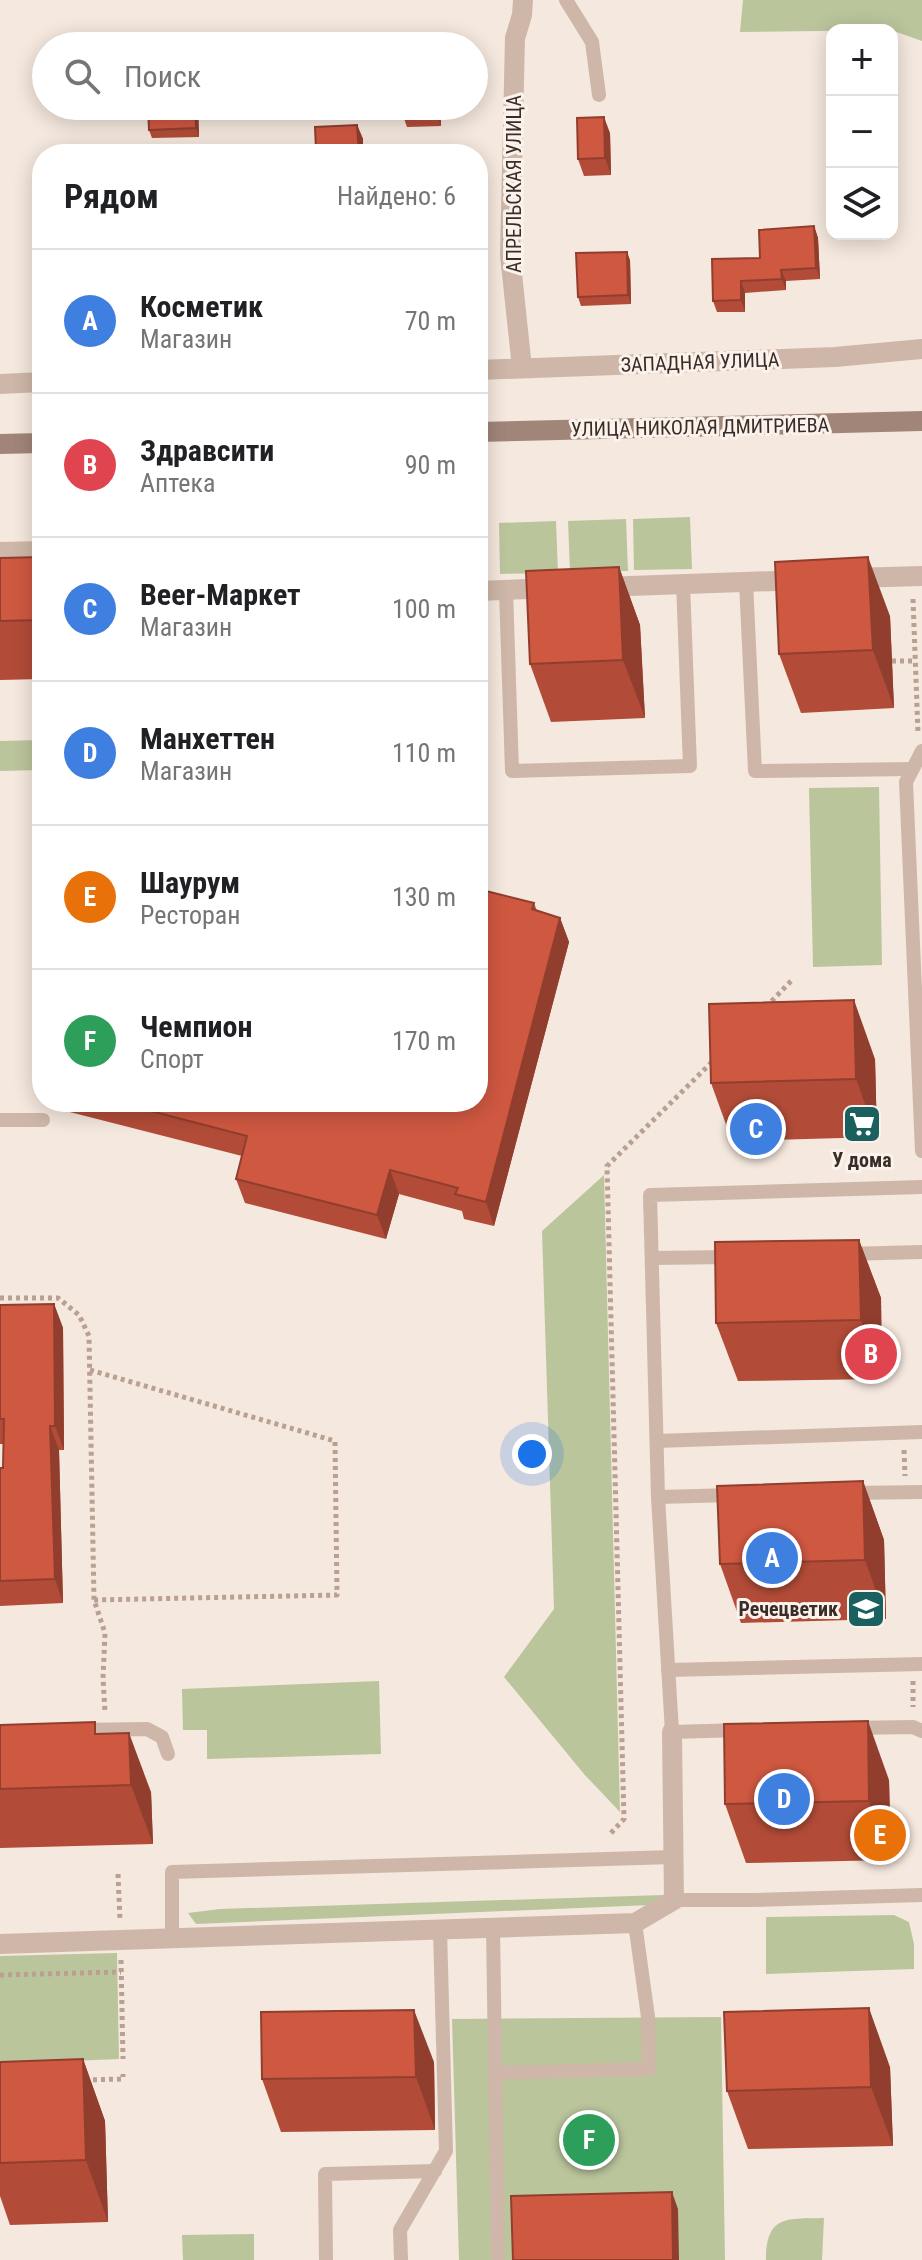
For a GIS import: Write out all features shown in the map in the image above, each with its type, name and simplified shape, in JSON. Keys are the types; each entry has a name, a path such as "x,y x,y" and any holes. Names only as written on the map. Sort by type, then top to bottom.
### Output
{"main road":[{"name":"УЛИЦА НИКОЛАЯ ДМИТРИЕВА","path":"488,432 922,421"},
{"path":"0,444 32,443"}],"street":[{"name":"АПРЕЛЬСКАЯ УЛИЦА","path":"522,368 510,255 515,38 523,0"},
{"name":"ЗАПАДНАЯ УЛИЦА","path":"488,370 835,357 922,349"},
{"path":"0,384 32,382"},
{"path":"0,552 32,551"},
{"path":"488,591 917,576"},
{"path":"0,1944 635,1923 674,1900 672,1732"}],"lane":[{"path":"566,0 592,42 599,95"},
{"path":"746,582 755,771 912,769"},
{"path":"506,590 512,771 690,766 683,583"},
{"path":"921,752 906,782 922,1151"},
{"path":"0,1120 43,1120"},
{"path":"760,1730 672,1732 658,1497 650,1195 922,1187"},
{"path":"831,1254 922,1252"},
{"path":"652,1258 741,1256"},
{"path":"657,1441 922,1432"},
{"path":"843,1493 922,1492"},
{"path":"658,1497 750,1495"},
{"path":"668,1670 917,1669"},
{"path":"837,1728 913,1727 922,1731"},
{"path":"61,1730 147,1729 162,1737 168,1754"},
{"path":"172,1939 172,1872 673,1857"},
{"path":"674,1900 922,1895"},
{"path":"494,2073 649,2069 648,2017 635,1923"},
{"path":"493,1928 498,2260"},
{"path":"401,2260 400,2230 446,2151 440,1930"},
{"path":"326,2260 325,2174 435,2171"}],"path":[{"path":"917,576 915,661 921,752"},
{"path":"892,661 915,661"},
{"path":"0,1298 58,1298 79,1315 89,1336 94,1600 105,1633 103,1678 106,1729"},
{"path":"90,1370 335,1441 337,1595 94,1600"},
{"path":"904,1442 905,1481"},
{"path":"913,1716 917,1669"},
{"path":"118,1874 120,1929"},
{"path":"121,1952 123,2059"},
{"path":"0,1975 121,1972"},
{"path":"77,2080 123,2079 123,2074"}],"green space":[{"path":"743,0 922,0 922,41 898,32 898,24 826,24 826,31 740,32"},
{"path":"690,517 692,569 634,570 633,519"},
{"path":"626,519 628,571 570,572 568,521"},
{"path":"556,521 558,573 500,574 499,523"},
{"path":"32,740 32,770 0,771 0,741"},
{"path":"879,787 882,965 813,967 809,788"},
{"path":"604,1175 620,1812 584,1774 504,1677 554,1609 542,1231"},
{"path":"379,1681 381,1754 207,1759 207,1730 183,1730 182,1689"},
{"path":"663,1895 650,1905 196,1924 188,1913 220,1909"},
{"path":"894,1915 909,1922 914,1944 914,1969 766,1974 766,1917"},
{"path":"117,1953 119,2059 0,2064 0,1956"},
{"path":"721,2017 725,2260 459,2260 452,2019"},
{"path":"824,2218 822,2260 766,2260 770,2234 775,2227 790,2220"},
{"path":"254,2234 254,2260 183,2260 182,2235"}],"building":[{"path":"604,117 605,158 578,159 577,118"},
{"path":"149,120 196,120 196,128 149,130"},
{"path":"357,125 358,144 316,144 315,127"},
{"path":"814,226 816,268 781,270 782,279 741,281 741,300 713,301 712,259 760,258 759,230"},
{"path":"627,252 628,295 578,297 576,253"},
{"path":"32,557 32,620 0,621 0,558"},
{"path":"868,557 873,650 779,654 775,562"},
{"path":"619,567 623,660 530,664 526,571"},
{"path":"488,892 534,903 532,909 560,918 486,1202 455,1194 458,1188 390,1170 377,1215 236,1179 247,1136 155,1112 488,1112"},
{"path":"854,1000 856,1079 711,1083 709,1004"},
{"path":"859,1240 861,1320 716,1323 715,1242"},
{"path":"54,1304 55,1426 50,1426 55,1579 0,1581 0,1468 3,1468 4,1419 0,1419 0,1305"},
{"path":"863,1481 865,1560 720,1564 717,1486"},
{"path":"868,1721 869,1801 725,1804 724,1724"},
{"path":"95,1722 95,1734 129,1733 131,1785 0,1789 0,1725"},
{"path":"869,2008 871,2087 727,2091 724,2012"},
{"path":"414,2010 416,2077 262,2079 261,2012"},
{"path":"83,2059 86,2160 0,2163 0,2062"},
{"path":"672,2192 673,2260 513,2260 511,2196"}],"place":[{"name":"У дома","path":"862,1124"},
{"name":"Beer-Маркет","path":"756,1129"},
{"name":"Здравсити","path":"871,1354"},
{"name":"Косметик","path":"772,1558"},
{"name":"Речецветик","path":"866,1609"},
{"name":"Манхеттен","path":"784,1799"},
{"name":"Шаурум","path":"880,1835"},
{"name":"Чемпион","path":"589,2140"}]}
